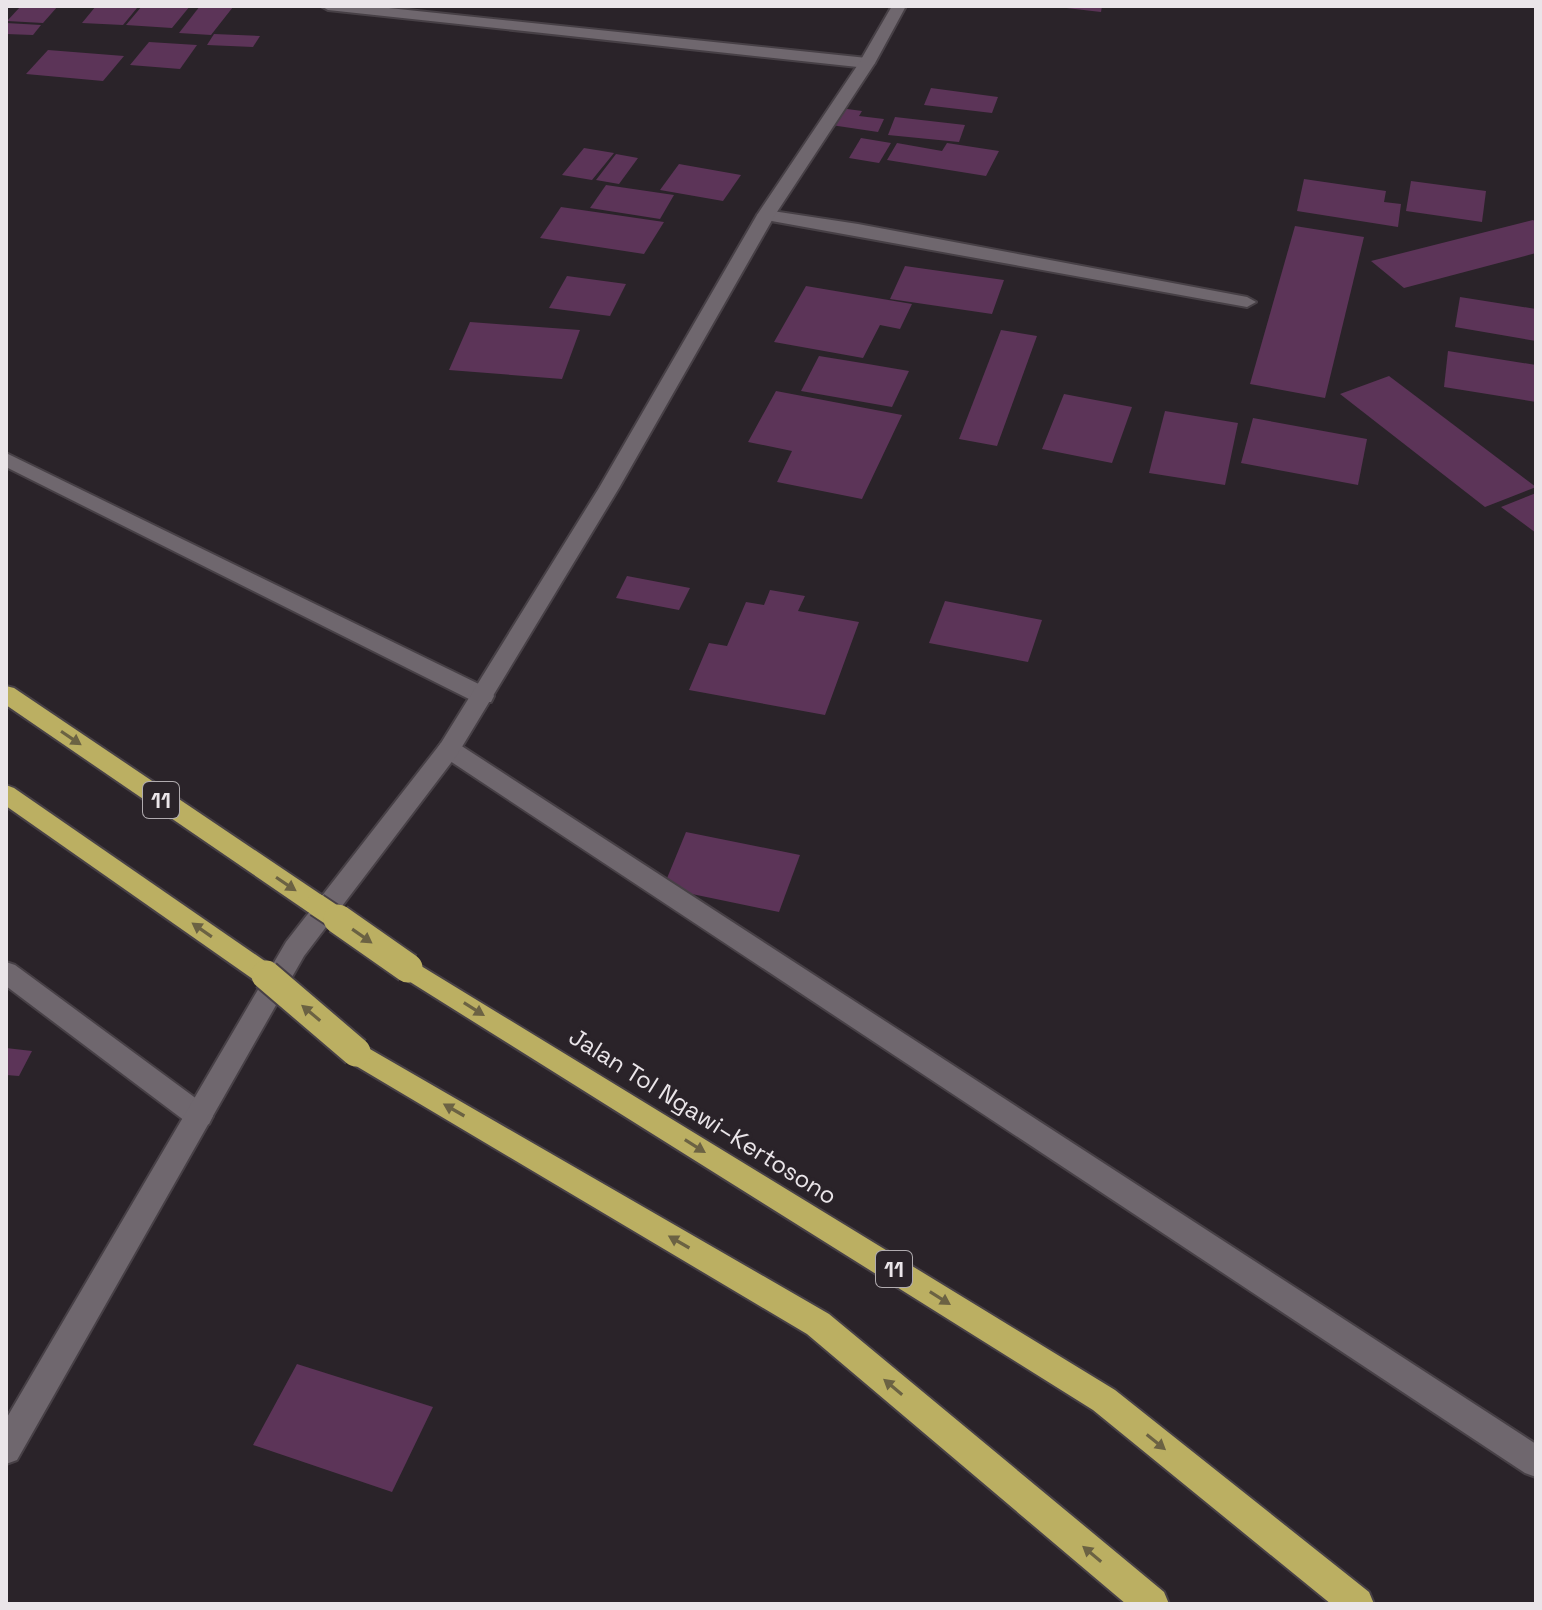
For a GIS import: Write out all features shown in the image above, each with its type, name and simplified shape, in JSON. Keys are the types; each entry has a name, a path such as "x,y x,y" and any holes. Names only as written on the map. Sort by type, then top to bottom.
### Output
{"highway":[{"name":"Jalan Tol Ngawi–Kertosono","path":"6,694 408,968 1104,1400 1357,1604"},
{"path":"6,794 266,975 356,1052 818,1324 1152,1604"}],"street":[{"path":"328,6 867,63"},
{"path":"6,1449 295,949 449,749 483,696 609,488 766,215 867,63 899,6"},
{"path":"766,215 1247,302"},
{"path":"6,459 483,696"},
{"path":"449,749 1536,1462"},
{"path":"6,972 199,1116"}],"building":[{"path":"21,6 58,6 43,23 7,21"},
{"path":"96,6 137,8 123,25 82,23"},
{"path":"142,6 190,6 172,28 126,25"},
{"path":"200,6 233,7 211,35 179,33"},
{"path":"1049,6 1102,6 1101,12"},
{"path":"6,23 41,25 33,35 6,34"},
{"path":"214,34 260,36 253,47 207,45"},
{"path":"149,42 197,45 180,69 130,65"},
{"path":"48,50 124,56 103,81 26,74"},
{"path":"931,88 998,97 992,113 924,105"},
{"path":"840,108 862,111 859,116 884,119 878,132 831,125"},
{"path":"895,117 965,125 959,142 888,135"},
{"path":"861,138 891,143 879,163 849,158"},
{"path":"897,143 942,151 947,143 999,151 986,176 887,160"},
{"path":"584,148 614,153 592,180 562,175"},
{"path":"616,154 638,158 619,184 596,180"},
{"path":"679,164 741,175 723,201 660,190"},
{"path":"1304,179 1386,191 1384,202 1401,204 1398,227 1297,211"},
{"path":"1411,181 1486,191 1482,222 1406,211"},
{"path":"606,185 674,195 660,219 590,208"},
{"path":"561,207 664,222 644,254 540,238"},
{"path":"1533,220 1536,222 1536,253 1404,288 1371,261"},
{"path":"1295,226 1364,237 1325,398 1250,384"},
{"path":"905,266 1004,280 992,314 890,299"},
{"path":"567,276 626,284 610,316 549,308"},
{"path":"806,286 912,304 900,329 880,325 863,358 774,342"},
{"path":"1460,297 1536,309 1536,341 1455,327"},
{"path":"470,322 580,330 562,379 449,370"},
{"path":"1001,330 1037,336 997,446 959,439"},
{"path":"1448,351 1536,365 1536,402 1444,387"},
{"path":"819,356 909,371 892,407 801,391"},
{"path":"1389,376 1536,487 1485,507 1340,394"},
{"path":"776,391 902,415 862,499 777,482 792,451 748,442"},
{"path":"1064,394 1132,407 1112,463 1042,449"},
{"path":"1165,411 1238,423 1225,485 1149,473"},
{"path":"1253,418 1367,439 1358,485 1241,463"},
{"path":"1536,493 1536,533 1501,507"},
{"path":"627,576 690,588 679,610 616,598"},
{"path":"770,590 805,596 798,611 859,622 825,715 689,690 709,643 727,646 746,602 764,605"},
{"path":"945,601 1042,620 1028,662 929,643"},
{"path":"686,832 800,855 779,912 663,888"},
{"path":"6,1048 32,1051 19,1076 6,1075"},
{"path":"297,1364 433,1407 392,1492 253,1445"}]}
